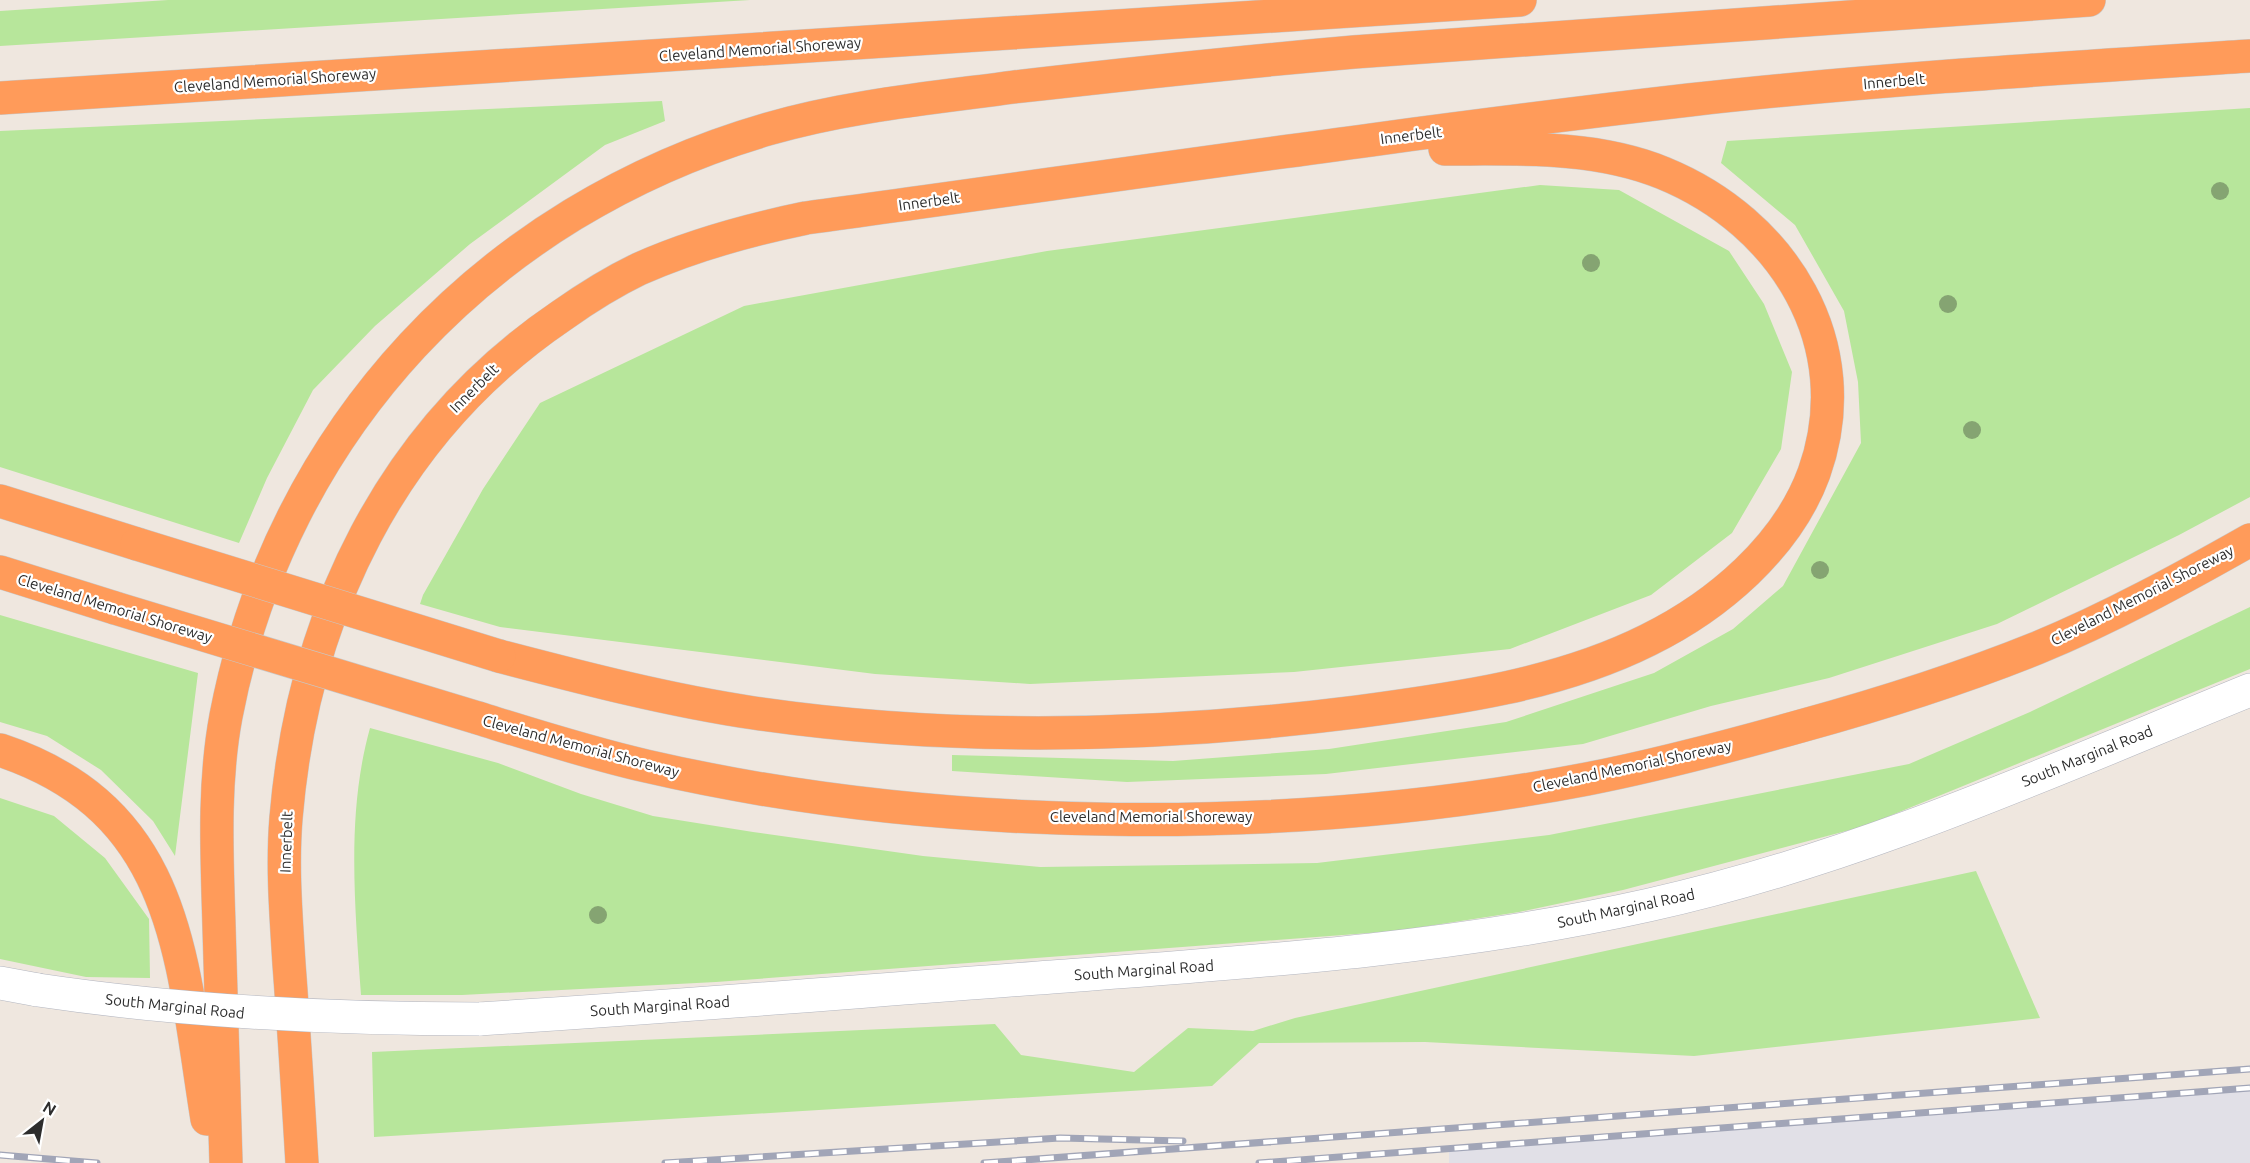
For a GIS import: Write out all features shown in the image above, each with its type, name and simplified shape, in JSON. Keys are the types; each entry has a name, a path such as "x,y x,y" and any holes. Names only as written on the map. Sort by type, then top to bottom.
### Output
{"highway":[{"name":"Cleveland Memorial Shoreway","path":"0,98 1520,0"},
{"path":"226,1163 218,893 219,780 226,717 252,620 297,505 360,406 399,358 444,312 485,275 543,232 644,175 712,147 774,127 903,102 1266,60 1752,22 2089,0"},
{"name":"Innerbelt","path":"302,1163 284,879 285,821 292,764 323,633 345,574 370,522 405,469 440,424 484,375 531,336 583,301 636,271 692,247 749,230 806,218 1311,148 1691,100 1818,87 2250,56"},
{"path":"0,501 499,656 568,675 691,702 756,713 877,726 1070,731 1257,723 1444,698 1557,675 1648,640 1705,605 1724,592 1778,537 1814,475 1827,409 1827,378 1823,349 1799,286 1755,230 1695,188 1662,173 1594,155 1514,149 1311,148"},
{"name":"Cleveland Memorial Shoreway","path":"0,572 478,718 645,766 829,799 925,809 1118,819 1300,814 1403,805 1494,794 1587,779 1690,756 1865,708 2038,648 2136,602 2250,540"},
{"path":"0,750 50,770 96,801 116,819 150,868 165,905 181,960 214,1163"}],"street":[{"name":"South Marginal Road","path":"0,983 146,1005 267,1015 332,1018 479,1018 1295,958 1403,948 1508,933 1652,904 1809,861 1954,810 2250,690"}],"shaded area":[{"path":"2250,1088 2250,1163 1449,1163 1449,1148"}],"green space":[{"path":"168,0 750,0 0,46 0,11"},
{"path":"662,101 665,121 605,145 470,244 375,326 313,390 267,478 239,543 0,467 0,131"},
{"path":"2250,108 2250,497 2179,535 1997,624 1829,678 1711,706 1583,744 1326,774 1127,782 952,771 952,755 1173,761 1329,749 1506,722 1654,673 1733,629 1783,586 1861,443 1858,382 1844,311 1795,225 1721,163 1727,141"},
{"path":"1540,185 1619,190 1729,251 1764,304 1792,372 1781,449 1732,533 1651,595 1510,649 1294,672 1030,684 875,674 500,627 420,604 483,489 540,403 744,306 1047,251"},
{"path":"2250,607 2250,669 1865,826 1623,890 1519,912 1396,931 716,982 462,995 361,995 355,894 355,827 362,761 370,728 498,763 581,794 653,816 753,832 923,856 1040,867 1317,863 1549,835 1909,764 2030,712"},
{"path":"0,615 198,673 175,856 153,821 101,770 47,736 0,722"},
{"path":"0,798 54,816 105,858 149,919 150,978 86,977 0,959"},
{"path":"1976,871 2040,1018 1694,1056 1425,1042 1259,1043 1212,1086 374,1137 372,1052 995,1024 1021,1055 1134,1072 1188,1028 1253,1031 1295,1018"}],"railway":[{"path":"984,1163 2250,1069"},
{"path":"1259,1163 2250,1088"},
{"path":"665,1163 1060,1138 1183,1141"},
{"path":"0,1155 97,1163"}]}
